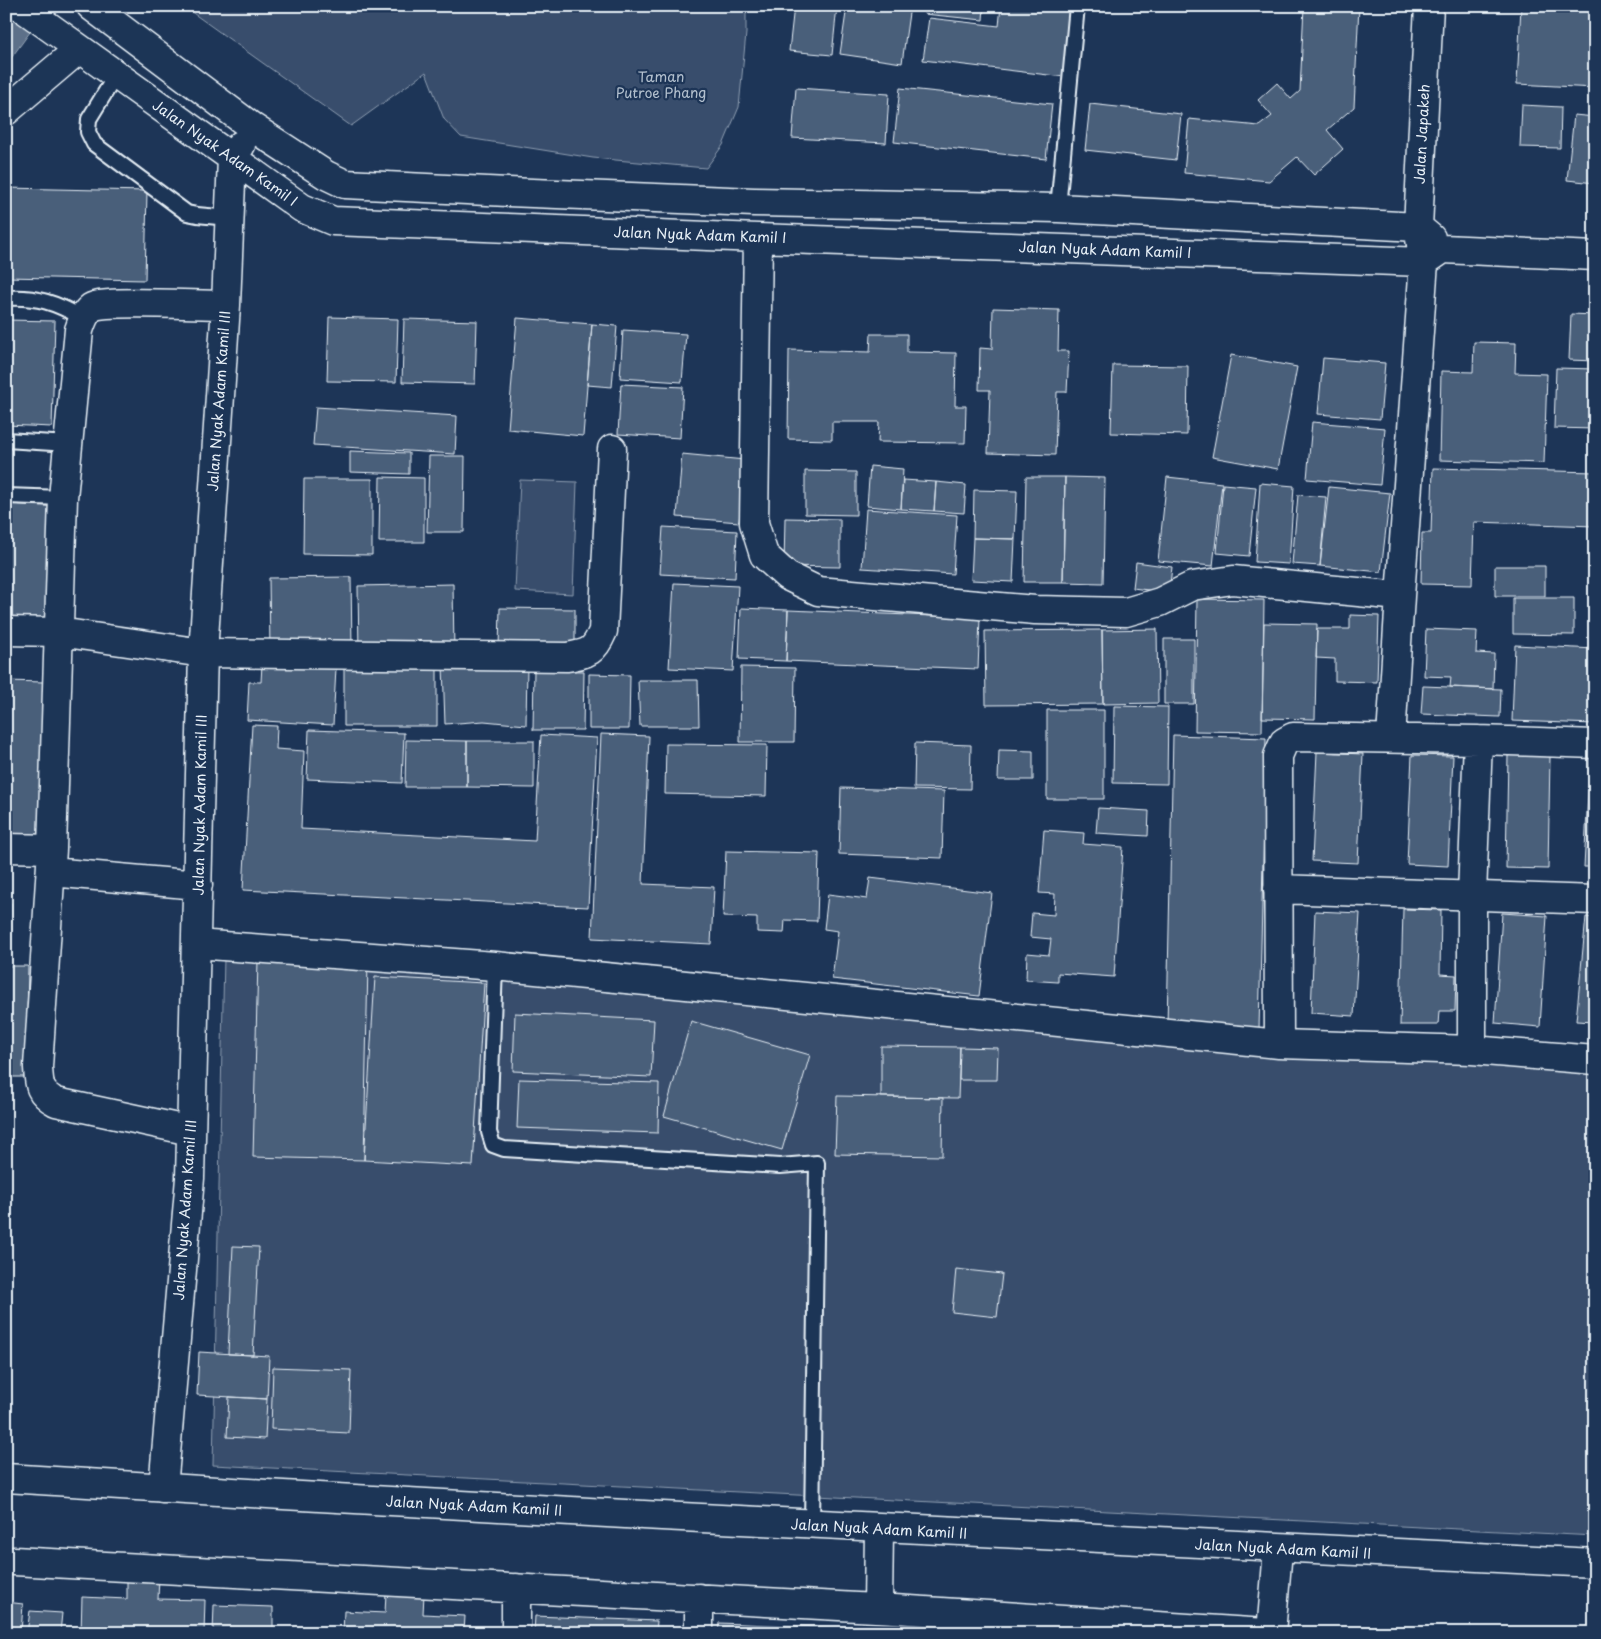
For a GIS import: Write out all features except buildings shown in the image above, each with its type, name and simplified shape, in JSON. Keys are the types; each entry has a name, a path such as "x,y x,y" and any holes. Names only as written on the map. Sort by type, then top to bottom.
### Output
{"street":[{"name":"Jalan Nyak Adam Kamil I","path":"20,6 302,208 333,221 758,238 1433,255 1595,256"},
{"name":"Jalan Japakeh","path":"1391,738 1400,596 1433,255 1418,227 1428,6"},
{"path":"102,14 252,127 326,175 346,184 754,202 1058,208 1418,227"},
{"path":"6,111 79,48"},
{"name":"Jalan Nyak Adam Kamil III","path":"163,1488 190,1178 203,653 226,305 232,158 252,127"},
{"path":"758,238 754,523 764,555 787,576 818,591 1035,610 1126,612 1160,602 1192,586 1233,580 1400,596"},
{"path":"192,1131 56,1102 46,1097 40,1085 38,1067 51,861 63,498 79,330 83,318 93,306 112,303 226,305"},
{"path":"6,631 59,632 203,653 567,657 585,654 597,646 603,631 612,449"},
{"path":"1279,1044 1278,756 1284,742 1293,737 1595,744"},
{"path":"1472,1050 1472,895 1478,740"},
{"path":"6,848 51,861 198,885"},
{"path":"1278,888 1595,900"},
{"path":"196,944 495,966 1279,1044 1472,1050 1595,1060"},
{"name":"Jalan Nyak Adam Kamil II","path":"6,1478 879,1529 1278,1550 1595,1563"},
{"path":"879,1529 889,1617"},
{"path":"1271,1633 1278,1550"},
{"path":"14,1561 699,1598 889,1617 1266,1633"},
{"path":"516,1588 516,1633"},
{"path":"699,1598 699,1633"}],"lane":[{"path":"1058,208 1077,6"},
{"path":"116,75 89,119 88,132 94,144 187,213 229,218"},
{"path":"6,298 40,300 61,306 83,318"},
{"path":"6,440 68,444"},
{"path":"6,496 63,498"},
{"path":"495,966 489,1132 493,1145 504,1149 780,1166 817,1164 812,1525"}],"green space":[{"name":"Taman Putroe Phang","path":"183,6 746,6 746,33 739,107 723,145 706,168 593,158 461,137 444,119 426,72 351,126"},
{"path":"520,480 577,482 573,594 515,591"},
{"path":"224,957 1595,1060 1595,1536 213,1465"}],"shaded area":[{"path":"6,6 49,6 6,65"}]}
